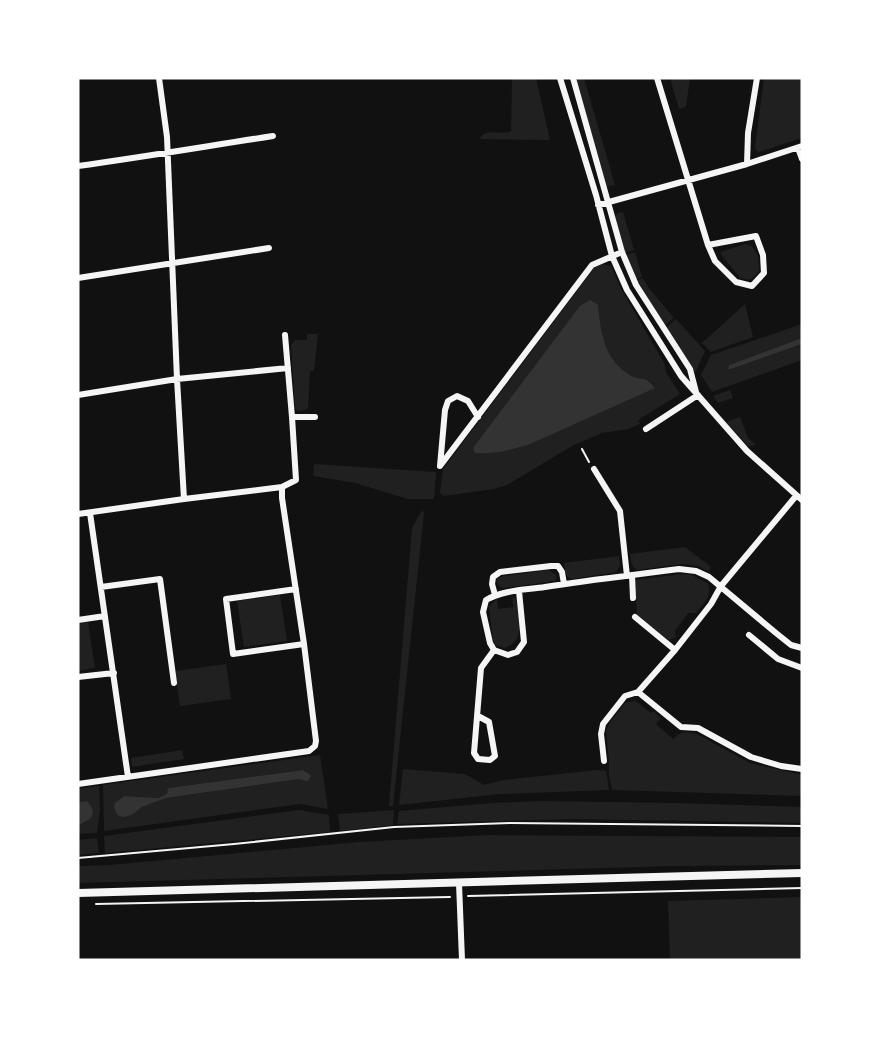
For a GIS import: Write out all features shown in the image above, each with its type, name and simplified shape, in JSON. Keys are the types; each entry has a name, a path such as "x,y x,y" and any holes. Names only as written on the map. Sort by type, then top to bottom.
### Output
{"main road":[{"path":"78,893 802,873"}],"street":[{"path":"159,78 168,137 184,499"},
{"path":"560,78 612,256 627,290 681,376 747,452 799,498 722,586 675,650 638,692 625,696 603,724 601,734 604,761"},
{"path":"573,78 622,252 636,285 690,369 697,394"},
{"path":"657,78 708,245 715,261 736,282 752,286 764,273 763,255 756,236 708,245"},
{"path":"747,164 748,133 757,78"},
{"path":"78,166 273,136"},
{"path":"598,205 800,147 802,159"},
{"path":"78,278 269,248"},
{"path":"477,417 468,401 457,396 448,401 445,410 440,466 592,265 622,252"},
{"path":"78,514 282,487 296,480 285,335"},
{"path":"78,395 177,379 288,368"},
{"path":"646,429 697,394"},
{"path":"292,417 315,417"},
{"path":"594,469 620,511 633,598"},
{"path":"78,784 309,751 315,746 304,644 282,487"},
{"path":"90,513 128,777"},
{"path":"495,595 492,584 494,577 500,572 558,566 562,572 564,584"},
{"path":"519,591 524,642 517,652 508,655 494,650 490,643 483,612 486,600 495,595 519,591 564,584 679,568 696,571 709,577 791,645 802,648"},
{"path":"101,587 160,579 174,683"},
{"path":"296,589 226,600 232,644 234,654 304,644"},
{"path":"78,620 105,616"},
{"path":"635,617 675,650"},
{"path":"749,635 778,658 802,668"},
{"path":"478,716 489,722 495,756 490,760 478,759 474,753 481,668 494,650"},
{"path":"78,677 114,673"},
{"path":"638,692 681,728 698,728 751,757 781,766 802,769"},
{"path":"459,883 462,960"}],"path":[{"path":"582,449 594,469"},
{"path":"78,858 394,827 510,823 802,826"},
{"path":"90,904 802,888"}],"shaded area":[{"path":"512,78 536,78 550,140 479,139 486,133 511,131"},
{"path":"574,78 584,78 615,185 606,187"},
{"path":"670,78 690,78 686,107 679,109"},
{"path":"764,78 802,78 802,138 759,152 755,147"},
{"path":"623,212 634,250 625,253 614,217"},
{"path":"745,244 752,246 758,256 759,272 750,280 740,278 721,254 721,252"},
{"path":"635,252 642,277 636,280 626,255"},
{"path":"602,264 611,266 620,287 680,394 638,420 640,424 628,429 602,433 572,446 507,485 444,496 440,493 443,469 595,267","holes":["598,305 604,339 613,360 620,369 641,379 473,448"]},
{"path":"643,278 674,318 664,326 636,281"},
{"path":"590,300 598,305 605,344 614,362 630,375 648,381 655,388 530,444 503,451 475,453 473,448 580,306"},
{"path":"745,304 753,337 711,352 702,343"},
{"path":"676,319 705,351 695,373 666,328"},
{"path":"802,324 802,338 729,365 728,369 802,344 802,360 712,392 701,375 711,355"},
{"path":"307,334 318,334 314,371 310,371 308,408 298,411 295,408 291,345 295,340 307,340"},
{"path":"802,338 802,344 728,369 729,365"},
{"path":"730,390 733,398 718,403 713,396"},
{"path":"740,417 748,438 756,445 748,446 726,422"},
{"path":"314,464 436,472 434,499 408,499 355,483 313,476"},
{"path":"422,510 424,513 393,806 389,806 412,528"},
{"path":"685,547 711,567 708,571 698,566 682,564 637,570 632,564 630,554"},
{"path":"619,556 620,566 616,572 571,579 564,563"},
{"path":"548,570 555,574 557,579 504,588 500,587 497,582 497,579 504,576"},
{"path":"692,575 707,583 709,591 704,603 696,613 688,613 675,631 676,637 669,640 637,616 635,580"},
{"path":"280,595 287,641 244,647 237,601"},
{"path":"512,597 516,599 519,628 516,640 504,648 495,645 493,640 489,606 497,599 498,609 513,607"},
{"path":"88,622 95,668 78,671 78,624"},
{"path":"226,664 231,699 180,706 175,671"},
{"path":"636,701 661,718 656,724 673,739 684,732 697,734 750,763 802,775 802,796 612,790 606,731 610,722 626,702"},
{"path":"182,750 184,759 132,767 131,758"},
{"path":"320,755 328,809 300,804 104,831 103,785","holes":["306,771 299,779 166,798 142,807 133,814 119,816 114,807 123,796 158,798 167,794 169,788"]},
{"path":"403,769 465,774 484,785 504,780 597,770 606,771 609,790 500,794 399,805"},
{"path":"303,770 311,775 309,780 299,779 166,798 124,817 116,813 114,807 115,803 124,796 158,798 167,794 168,788"},
{"path":"99,786 100,810 97,833 78,834 78,825 87,822 91,806 87,801 78,802 78,789"},
{"path":"87,801 91,805 92,816 78,825 78,802"},
{"path":"541,801 802,807 802,823 572,819 397,824 399,811"},
{"path":"299,810 329,815 330,832 105,853 104,836"},
{"path":"394,810 393,825 340,831 338,814"},
{"path":"487,835 802,837 802,865 675,866 78,883 78,866 359,842"},
{"path":"97,838 99,853 78,855 78,840"},
{"path":"802,897 802,960 670,960 668,901"}]}
